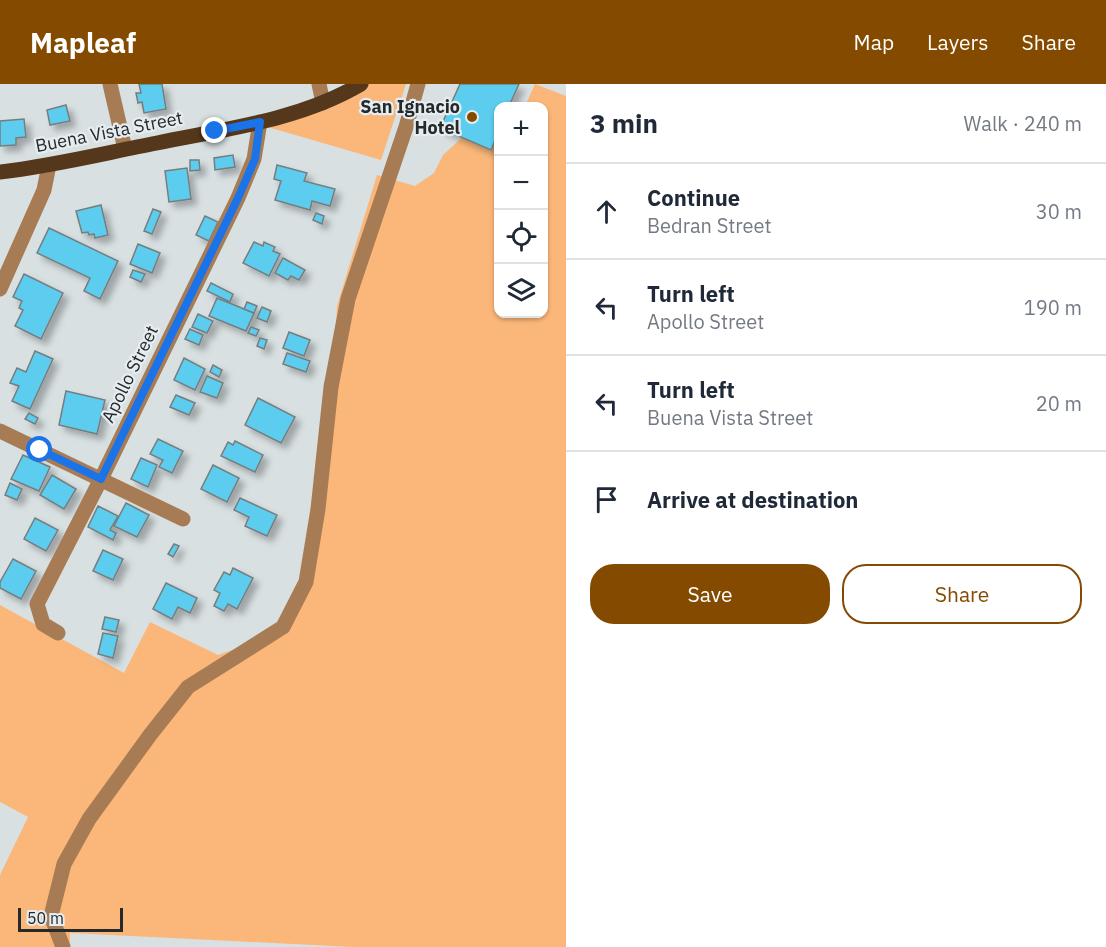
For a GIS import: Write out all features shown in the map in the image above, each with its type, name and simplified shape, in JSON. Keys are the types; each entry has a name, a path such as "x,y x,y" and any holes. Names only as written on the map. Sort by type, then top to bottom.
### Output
{"main road":[{"name":"Buena Vista Street","path":"0,172 49,165 260,122 323,103 361,84"}],"street":[{"path":"110,84 125,149"},
{"path":"319,84 323,103"},
{"path":"63,947 51,916 64,864 89,819 188,687 283,627 306,582 318,508 331,387 348,298 406,127 418,84"},
{"name":"Apollo Street","path":"58,633 43,624 37,604 101,479 238,198 255,159 260,122"},
{"path":"0,289 44,190 49,165"},
{"path":"0,431 183,519"}],"shaded area":[{"path":"358,84 406,84 381,160 254,123"},
{"path":"535,84 566,96 566,947 353,947 70,933 70,947 0,947 0,875 28,817 0,802 0,605 124,673 150,622 218,655 271,637 303,580 332,391 337,306 377,175 415,186 434,173 443,155 467,133 494,145 494,318 548,318 548,102 527,102"}],"building":[{"path":"139,84 162,84 166,109 144,113 142,102 138,103 136,93 141,93"},
{"name":"San Ignacio Hotel","path":"460,84 519,84 511,102 494,102 494,143 491,150 440,128"},
{"path":"66,105 70,121 50,125 47,110"},
{"path":"24,119 26,137 16,138 16,145 0,146 0,121"},
{"path":"233,155 235,167 215,170 214,158"},
{"path":"190,160 199,160 200,170 190,171"},
{"path":"277,165 307,173 304,181 335,189 330,206 312,201 310,210 275,200 281,181 274,179"},
{"path":"187,168 191,199 169,202 165,171"},
{"path":"101,205 108,235 95,238 94,234 82,233 76,211"},
{"path":"153,209 161,212 152,234 144,231"},
{"path":"316,213 324,216 322,224 313,220"},
{"path":"205,216 218,222 209,241 196,235"},
{"path":"49,228 118,261 100,299 84,291 90,278 37,253"},
{"path":"254,242 263,246 264,242 275,247 273,251 280,254 269,276 243,263"},
{"path":"138,244 160,253 152,273 130,264"},
{"path":"283,258 305,270 299,280 291,276 288,280 275,273"},
{"path":"133,270 145,274 141,282 130,277"},
{"path":"24,274 63,293 41,339 15,326 23,310 19,308 22,301 13,297"},
{"path":"211,283 233,294 230,302 207,291"},
{"path":"217,298 254,313 246,331 209,316"},
{"path":"247,302 257,306 254,313 244,309"},
{"path":"262,307 271,311 267,322 257,318"},
{"path":"198,314 213,321 207,333 192,327"},
{"path":"251,327 259,330 256,336 248,333"},
{"path":"190,329 203,335 199,345 185,339"},
{"path":"289,332 310,340 304,356 283,348"},
{"path":"260,338 267,340 264,349 257,346"},
{"path":"35,351 53,359 30,409 12,401 19,386 10,383 17,368 26,372"},
{"path":"287,353 310,361 306,372 283,364"},
{"path":"184,358 205,369 195,390 174,380"},
{"path":"213,365 222,370 219,377 210,372"},
{"path":"207,376 223,383 217,398 200,392"},
{"path":"66,391 105,400 97,434 59,425"},
{"path":"176,395 195,403 189,415 170,407"},
{"path":"258,398 295,417 281,443 245,425"},
{"path":"29,413 38,418 35,424 25,419"},
{"path":"158,439 183,451 172,473 159,467 163,460 150,454"},
{"path":"235,441 263,455 255,472 221,456 228,442 233,445"},
{"path":"23,455 50,467 39,491 11,479"},
{"path":"141,458 157,465 148,487 131,479"},
{"path":"213,465 239,478 227,502 201,489"},
{"path":"52,475 76,489 64,509 40,495"},
{"path":"10,483 22,489 17,500 5,495"},
{"path":"240,498 277,515 267,536 245,526 249,517 234,510"},
{"path":"126,503 149,515 137,537 114,526"},
{"path":"98,506 118,516 110,530 116,533 113,540 88,527"},
{"path":"35,518 58,530 46,551 24,539"},
{"path":"174,544 179,546 173,557 168,554"},
{"path":"103,550 123,559 113,580 93,571"},
{"path":"13,559 36,571 21,599 0,588 0,582"},
{"path":"233,568 253,578 237,609 228,604 224,611 214,606 220,593 214,590 224,572 230,575"},
{"path":"166,583 197,598 190,613 178,607 172,619 153,609"},
{"path":"105,617 119,620 116,632 102,629"},
{"path":"103,633 118,636 113,658 98,654"}],"place":[{"name":"San Ignacio Hotel","path":"472,117"}],"route":[{"path":"40,450 101,479 255,159 260,122 215,131"}]}
